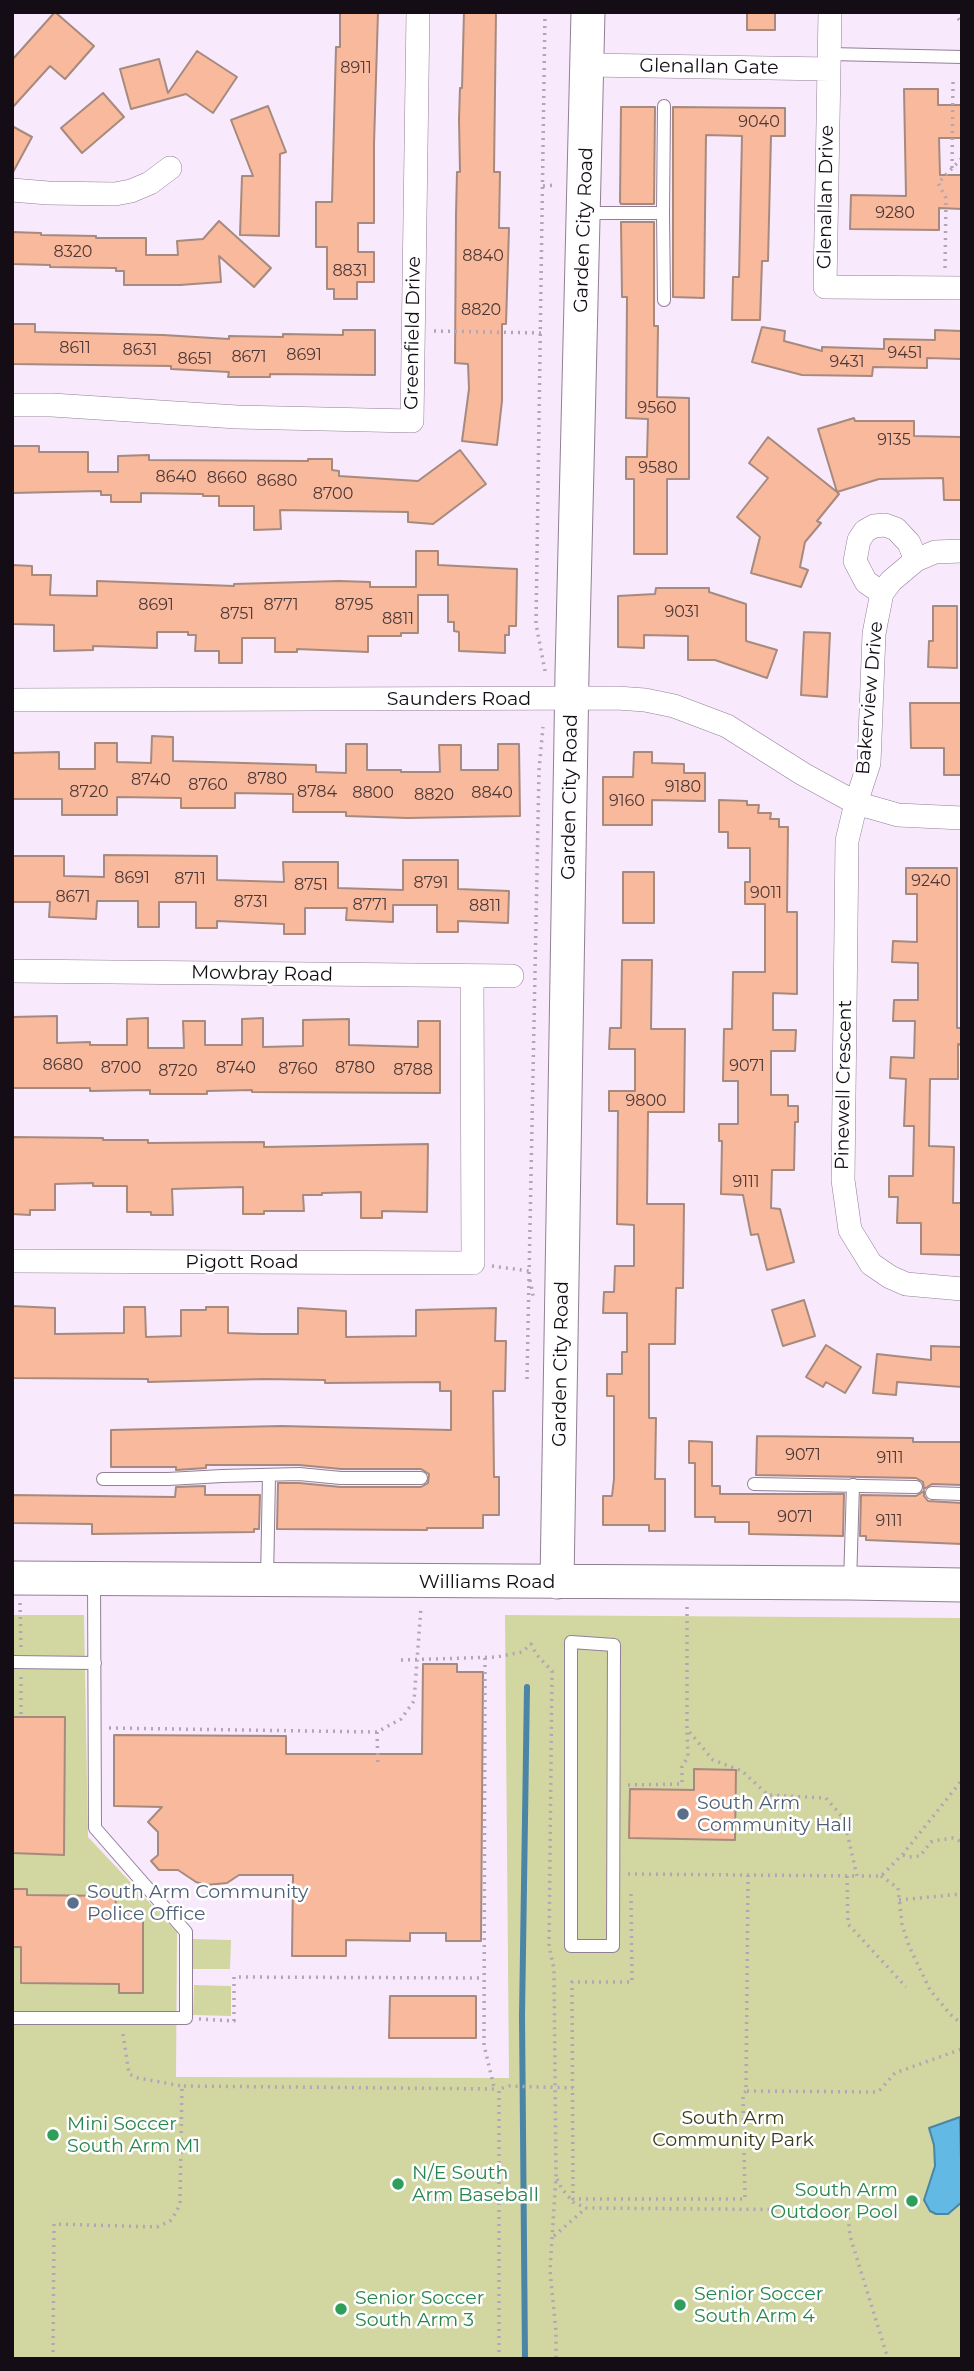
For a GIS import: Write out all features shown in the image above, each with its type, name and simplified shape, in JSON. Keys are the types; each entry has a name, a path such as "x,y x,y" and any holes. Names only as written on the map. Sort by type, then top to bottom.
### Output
{"street":[{"name":"Greenfield Drive","path":"12,405 52,405 237,417 412,421 418,12"},
{"name":"Garden City Road","path":"557,1582 572,699 588,12"},
{"name":"Glenallan Drive","path":"830,12 825,286 962,288"},
{"name":"Glenallan Gate","path":"588,65 829,62"},
{"path":"12,190 115,194 150,183 170,168"},
{"path":"916,560 909,543 896,529 885,525 874,526 865,531 859,540 855,561 866,582 882,593 891,581 916,560 935,552 962,551"},
{"name":"Bakerview Drive","path":"856,803 869,763 874,634 882,593"},
{"name":"Saunders Road","path":"12,700 645,700 697,713 727,726 803,774 856,803 898,815 962,818"},
{"name":"Pinewell Crescent","path":"856,803 848,841 843,1180 847,1217 850,1230 865,1256 871,1264 890,1277 920,1287 962,1289"},
{"name":"Mowbray Road","path":"12,971 512,976"},
{"path":"472,976 472,1263"},
{"name":"Pigott Road","path":"12,1261 472,1263"},
{"name":"Williams Road","path":"12,1578 962,1585"}],"lane":[{"path":"829,62 962,57"},
{"path":"664,106 664,300"},
{"path":"584,212 663,212"},
{"path":"103,1479 299,1474 341,1478 421,1478"},
{"path":"267,1580 269,1475"},
{"path":"754,1484 916,1487"},
{"path":"850,1583 853,1485"},
{"path":"932,1493 962,1494"},
{"path":"12,2018 186,2018 186,1932 95,1828 94,1579"},
{"path":"571,1642 614,1645 613,1874 613,1946 570,1945 571,1642"},
{"path":"12,1662 95,1663"}],"path":[{"path":"545,12 536,624 545,673"},
{"path":"956,12 962,23"},
{"path":"952,169 953,82"},
{"path":"945,270 946,198 938,183 962,158"},
{"path":"543,186 555,185"},
{"path":"428,331 541,333"},
{"path":"527,1379 539,770 544,716"},
{"path":"472,1263 529,1271"},
{"path":"96,1728 377,1732 401,1719 414,1700 421,1605"},
{"path":"625,1796 625,1785 682,1784 682,1767 688,1757 687,1607"},
{"path":"401,1660 485,1658 522,1652 531,1644 552,1671 549,1946 554,1969 556,2176 550,2271 556,2359"},
{"path":"485,1658 484,2045 497,2088 499,2359"},
{"path":"687,1729 713,1760 742,1771 768,1795 826,1797 844,1818 857,1876"},
{"path":"377,1732 378,1766"},
{"path":"881,1876 903,1854 962,1780"},
{"path":"903,1854 909,1857 920,1856 931,1842 946,1838 962,1842"},
{"path":"629,1863 631,1874"},
{"path":"613,1874 881,1876 898,1888 902,1924 930,1990 962,2024"},
{"path":"631,1888 632,1982 572,1982 573,2199 745,2199 743,2094 746,2091 748,1875"},
{"path":"847,1876 848,1924 906,1987"},
{"path":"899,1900 961,1894"},
{"path":"186,2018 234,2021 234,1977 483,1978"},
{"path":"120,2018 130,2074 182,2087 573,2088"},
{"path":"746,2091 875,2092 895,2073 962,2049"},
{"path":"53,2359 54,2224 157,2227 170,2221 180,2202 182,2087"},
{"path":"556,2176 573,2202 586,2208 841,2210 848,2216 850,2236 888,2359"},
{"path":"554,2236 586,2208"}],"green space":[{"name":"South Arm Community Park","path":"12,1615 84,1615 88,1837 177,1932 176,2077 509,2078 505,1615 962,1618 962,2359 12,2359"},
{"path":"193,1939 231,1940 230,1969 193,1969"},
{"path":"194,1985 231,1986 231,2016 193,2015"}],"water":[{"path":"960,2117 962,2202 948,2214 936,2214 930,2211 924,2200 935,2166 934,2145 929,2128"}],"building":[{"path":"55,12 94,46 65,79 50,66 12,108 12,60"},
{"path":"340,12 378,12 374,223 358,223 358,252 374,252 374,282 357,282 357,299 334,299 334,289 327,289 327,247 316,247 316,202 332,202 336,47 340,47"},
{"path":"464,12 496,12 494,172 500,172 499,228 509,228 506,324 502,324 502,401 497,445 462,441 469,389 468,364 455,363 457,172 460,172 459,119"},
{"path":"747,12 775,12 775,30 747,30"},
{"path":"197,51 237,77 213,113 186,94 131,109 120,69 159,59 168,93"},
{"path":"904,89 938,89 938,105 962,105 962,138 939,138 940,175 962,175 962,209 939,208 939,230 850,229 851,195 906,196"},
{"path":"103,93 124,117 82,153 61,128"},
{"path":"268,106 286,152 280,154 279,236 240,235 242,176 253,176 231,120"},
{"path":"621,107 655,107 654,204 620,202"},
{"path":"673,107 785,108 785,136 771,136 768,261 762,261 760,320 732,320 733,277 739,277 742,136 706,135 704,298 673,297"},
{"path":"12,126 32,137 12,174"},
{"path":"219,221 271,268 254,287 219,256 221,282 180,285 124,285 124,271 116,271 116,268 12,264 12,232 96,238 146,238 146,255 178,255 177,241 203,239"},
{"path":"621,222 654,222 654,326 658,326 657,397 689,398 689,479 667,479 667,554 634,554 634,479 626,479 626,457 647,457 648,419 626,418 627,297 622,297"},
{"path":"12,324 35,324 35,332 229,339 229,336 283,337 283,334 343,335 343,330 375,330 375,375 270,374 270,377 228,377 229,372 171,369 171,366 12,364"},
{"path":"762,327 785,331 784,341 822,351 822,347 884,349 884,339 935,340 935,330 962,331 962,359 927,358 927,368 873,367 872,376 802,375 752,362"},
{"path":"854,418 855,421 914,421 914,436 962,437 962,500 944,500 943,478 879,479 837,492 818,429"},
{"path":"768,437 839,494 817,521 821,523 805,542 800,567 808,570 801,587 751,573 760,537 737,517 768,478 749,463"},
{"path":"12,446 39,446 39,452 88,452 88,472 118,472 118,456 149,455 149,460 332,459 332,470 339,471 339,476 418,481 460,450 486,484 433,524 408,522 408,512 280,510 281,529 254,530 254,506 219,506 219,496 141,493 141,502 111,502 111,495 101,495 101,491 12,493"},
{"path":"416,551 438,551 438,565 517,569 516,626 509,626 509,635 505,635 505,653 459,651 459,632 454,631 454,622 448,622 448,595 418,595 418,633 368,636 368,652 297,649 297,652 275,652 275,638 242,638 242,663 219,663 219,651 195,651 196,635 188,635 188,632 157,632 157,648 93,646 93,650 54,651 54,625 12,624 12,565 32,566 32,575 51,575 50,595 97,596 97,581 234,586 339,581 370,582 370,587 416,587"},
{"path":"656,588 709,588 709,592 746,604 746,641 777,650 767,678 715,660 688,660 688,636 644,635 644,648 618,647 618,596 655,594"},
{"path":"933,606 957,606 957,668 928,667 929,641 933,641"},
{"path":"804,632 830,633 827,697 801,695"},
{"path":"910,703 962,703 962,775 944,775 944,748 911,748"},
{"path":"152,736 173,737 173,761 316,765 316,772 346,773 346,744 367,744 367,770 440,772 439,745 461,745 461,770 498,770 498,744 519,744 520,816 407,818 346,816 346,812 293,812 293,794 235,793 235,808 181,808 181,798 117,797 117,815 62,815 62,799 12,799 12,753 59,752 59,769 95,769 95,743 117,743 117,762 151,763"},
{"path":"634,752 652,752 652,763 684,764 684,773 705,773 705,801 652,800 652,825 603,825 603,777 633,777"},
{"path":"719,800 747,801 747,805 759,805 758,813 771,813 770,819 779,819 779,827 788,827 787,912 797,912 797,994 773,993 773,1030 796,1030 795,1051 771,1051 771,1095 788,1095 788,1106 798,1106 794,1170 772,1170 771,1208 780,1209 794,1262 767,1270 758,1234 751,1235 743,1195 721,1194 722,1141 719,1141 719,1124 738,1124 738,1081 723,1081 724,1029 732,1029 733,972 765,972 765,904 745,904 745,882 750,882 750,848 728,848 728,832 719,832"},
{"path":"104,855 217,856 217,880 284,882 283,862 338,862 338,888 403,890 403,860 458,860 458,889 509,891 508,923 458,921 458,932 437,932 437,905 393,905 393,922 346,920 347,908 305,908 305,934 284,934 284,924 217,921 217,928 196,928 196,902 159,902 159,927 138,927 138,901 97,901 96,919 49,917 50,902 12,902 12,856 64,856 64,876 104,877"},
{"path":"906,868 957,868 957,1028 962,1028 962,1045 958,1044 958,1079 930,1079 929,1146 954,1147 953,1203 962,1203 961,1255 921,1254 921,1223 897,1223 898,1197 889,1197 889,1176 913,1176 914,1126 904,1126 906,1079 890,1078 891,1057 914,1058 915,1021 893,1021 894,1000 918,1000 918,963 892,962 893,941 917,942 917,894 906,894"},
{"path":"623,872 654,872 654,923 623,923"},
{"path":"622,960 652,960 651,1029 685,1029 684,1112 648,1112 647,1204 684,1204 683,1288 676,1288 675,1344 649,1344 649,1418 656,1418 655,1479 665,1479 665,1531 649,1531 649,1525 603,1525 603,1496 612,1496 614,1479 614,1396 607,1396 607,1374 622,1374 622,1352 627,1352 627,1313 603,1313 604,1292 614,1292 615,1266 634,1266 634,1225 617,1224 618,1111 609,1111 609,1091 635,1091 635,1049 609,1049 610,1028 621,1028"},
{"path":"57,1016 57,1043 90,1042 90,1045 127,1045 127,1019 148,1018 148,1048 184,1048 183,1021 205,1021 205,1045 242,1045 242,1019 263,1018 263,1047 303,1046 303,1020 349,1019 349,1045 418,1047 418,1021 440,1021 440,1093 252,1090 207,1091 207,1094 150,1094 150,1090 12,1088 12,1017"},
{"path":"12,1137 103,1138 148,1140 148,1143 264,1142 264,1147 428,1144 427,1212 382,1211 382,1218 361,1218 361,1192 303,1195 304,1211 243,1214 243,1187 172,1189 173,1215 151,1215 151,1212 127,1212 127,1186 93,1186 93,1183 55,1184 55,1210 30,1210 30,1215 12,1214"},
{"path":"804,1300 815,1336 783,1346 772,1310"},
{"path":"12,1306 55,1308 55,1334 124,1333 124,1307 145,1307 146,1337 181,1336 181,1310 206,1310 206,1307 228,1307 228,1333 261,1334 298,1334 298,1308 346,1311 346,1337 416,1336 416,1310 496,1308 495,1341 506,1341 505,1391 493,1391 494,1477 499,1477 499,1515 483,1515 483,1528 277,1529 278,1483 341,1487 421,1487 428,1483 429,1474 421,1469 341,1469 299,1465 206,1465 206,1468 176,1470 176,1467 111,1467 111,1430 281,1426 451,1430 451,1391 440,1391 440,1382 325,1383 325,1380 265,1379 148,1382 148,1379 12,1378"},
{"path":"826,1345 861,1367 845,1393 826,1382 823,1387 806,1377"},
{"path":"931,1346 962,1347 962,1387 897,1382 896,1395 873,1393 877,1354 931,1360"},
{"path":"757,1436 913,1438 913,1442 962,1442 962,1485 932,1484 924,1489 923,1482 916,1478 756,1475"},
{"path":"689,1441 712,1442 712,1486 720,1486 720,1494 844,1494 843,1536 749,1534 749,1522 715,1522 715,1517 695,1517 695,1463 689,1463"},
{"path":"205,1486 205,1495 260,1495 259,1529 254,1529 254,1532 92,1534 92,1524 12,1523 12,1495 175,1497 176,1487"},
{"path":"924,1491 928,1501 962,1503 962,1544 866,1540 866,1536 860,1536 861,1495 916,1496"},
{"path":"423,1664 457,1664 457,1672 483,1672 481,1941 446,1941 446,1933 410,1933 410,1941 346,1940 346,1956 292,1956 293,1875 239,1875 227,1883 206,1885 178,1870 159,1870 151,1861 158,1855 158,1832 148,1822 162,1807 114,1806 114,1735 286,1736 286,1754 422,1754"},
{"path":"12,1717 65,1717 64,1855 12,1853"},
{"name":"South Arm Community Hall","path":"694,1769 736,1770 735,1840 629,1838 630,1789 694,1790"},
{"path":"12,1889 27,1889 27,1895 116,1896 115,1913 143,1913 143,1993 119,1993 119,1984 21,1983 21,1947 12,1947"},
{"path":"390,1996 476,1996 476,2038 389,2038"}],"waterway":[{"path":"525,2359 522,2016 527,1687"}],"place":[{"name":"South Arm Community Hall","path":"683,1814"},
{"name":"South Arm Community Police Office","path":"73,1903"},
{"name":"Mini Soccer South Arm M1","path":"53,2135"},
{"name":"N/E South Arm Baseball","path":"398,2184"},
{"name":"South Arm Outdoor Pool","path":"912,2201"},
{"name":"Senior Soccer South Arm 4","path":"680,2305"},
{"name":"Senior Soccer South Arm 3","path":"341,2309"}]}
